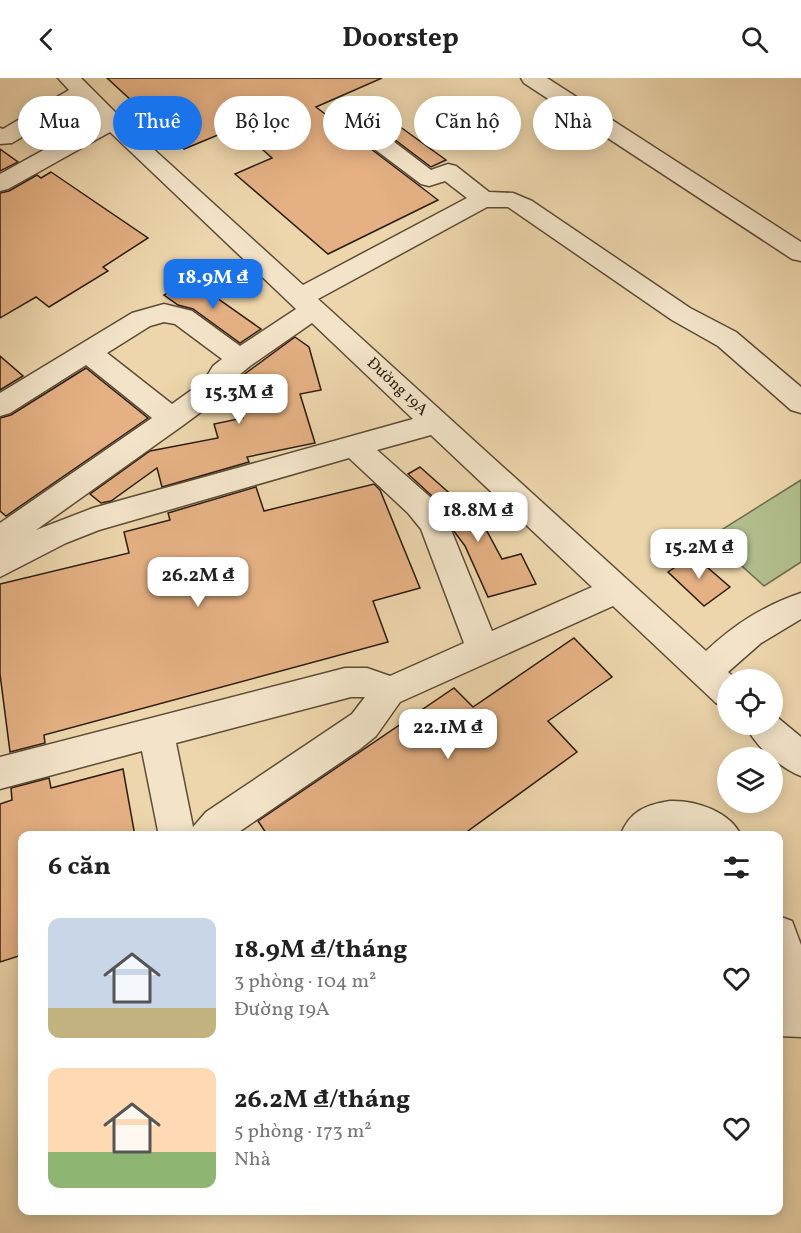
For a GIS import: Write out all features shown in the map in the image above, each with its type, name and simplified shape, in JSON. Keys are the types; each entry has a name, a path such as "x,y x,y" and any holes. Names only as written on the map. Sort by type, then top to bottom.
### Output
{"street":[{"path":"532,78 801,253"},
{"path":"0,135 4,138 76,84"},
{"name":"Đường 19A","path":"76,84 113,121"},
{"path":"0,184 113,121"},
{"name":"Đường 19A","path":"144,150 717,683"},
{"path":"391,150 429,179 448,171 483,199"},
{"path":"0,539 214,388 223,373 308,303 483,199 513,200 524,206 681,314 727,339 801,403"},
{"path":"0,406 141,319 164,313 183,317 240,358"},
{"path":"89,353 172,419"},
{"path":"0,564 55,534 93,520 436,423"},
{"path":"354,446 418,505 434,523 483,650"},
{"path":"213,831 219,824 348,738 364,725 388,692 617,590"},
{"path":"728,669 764,621 776,614 801,606"},
{"path":"0,773 345,683 374,682 388,692"},
{"path":"156,732 176,831"},
{"path":"774,735 801,760"},
{"path":"640,831 656,819 693,820 714,831"},
{"path":"783,948 801,996"},
{"path":"783,1016 801,1017"}],"green space":[{"path":"801,480 801,562 764,586 710,537"}],"building":[{"path":"107,78 382,78 341,96 323,96 323,104 316,107 323,112 323,150 372,150 438,200 328,254 235,174 272,158 263,150 311,150 311,96 214,96 214,137 202,142 202,96 127,96"},
{"path":"402,128 414,137 414,150 432,150 446,160 431,167 402,145"},
{"path":"0,149 18,162 0,171"},
{"path":"51,172 148,238 103,267 108,271 49,307 36,297 0,318 0,193 9,191 37,175 41,178"},
{"path":"190,279 261,329 240,343 193,309 178,305 164,295"},
{"path":"295,337 309,347 321,390 300,394 315,443 247,457 249,462 162,487 157,468 111,501 101,503 90,494 150,451 218,438 214,424 243,418 233,384 235,381"},
{"path":"0,356 23,376 0,390"},
{"path":"86,368 148,418 6,516 0,511 0,418 11,415"},
{"path":"420,467 482,522 502,559 521,554 536,584 488,597 465,546 453,530 447,514 432,496 408,474"},
{"path":"374,484 380,490 420,588 373,601 388,642 44,735 45,743 10,752 0,674 0,584 129,553 124,532 170,520 168,513 256,487 264,511"},
{"path":"693,555 730,587 704,606 668,572"},
{"path":"574,638 612,677 548,721 577,752 468,831 265,831 258,821 454,688 473,707"},
{"path":"123,769 134,831 18,831 18,956 0,962 0,804 12,800 11,788 49,778 51,788"}]}
